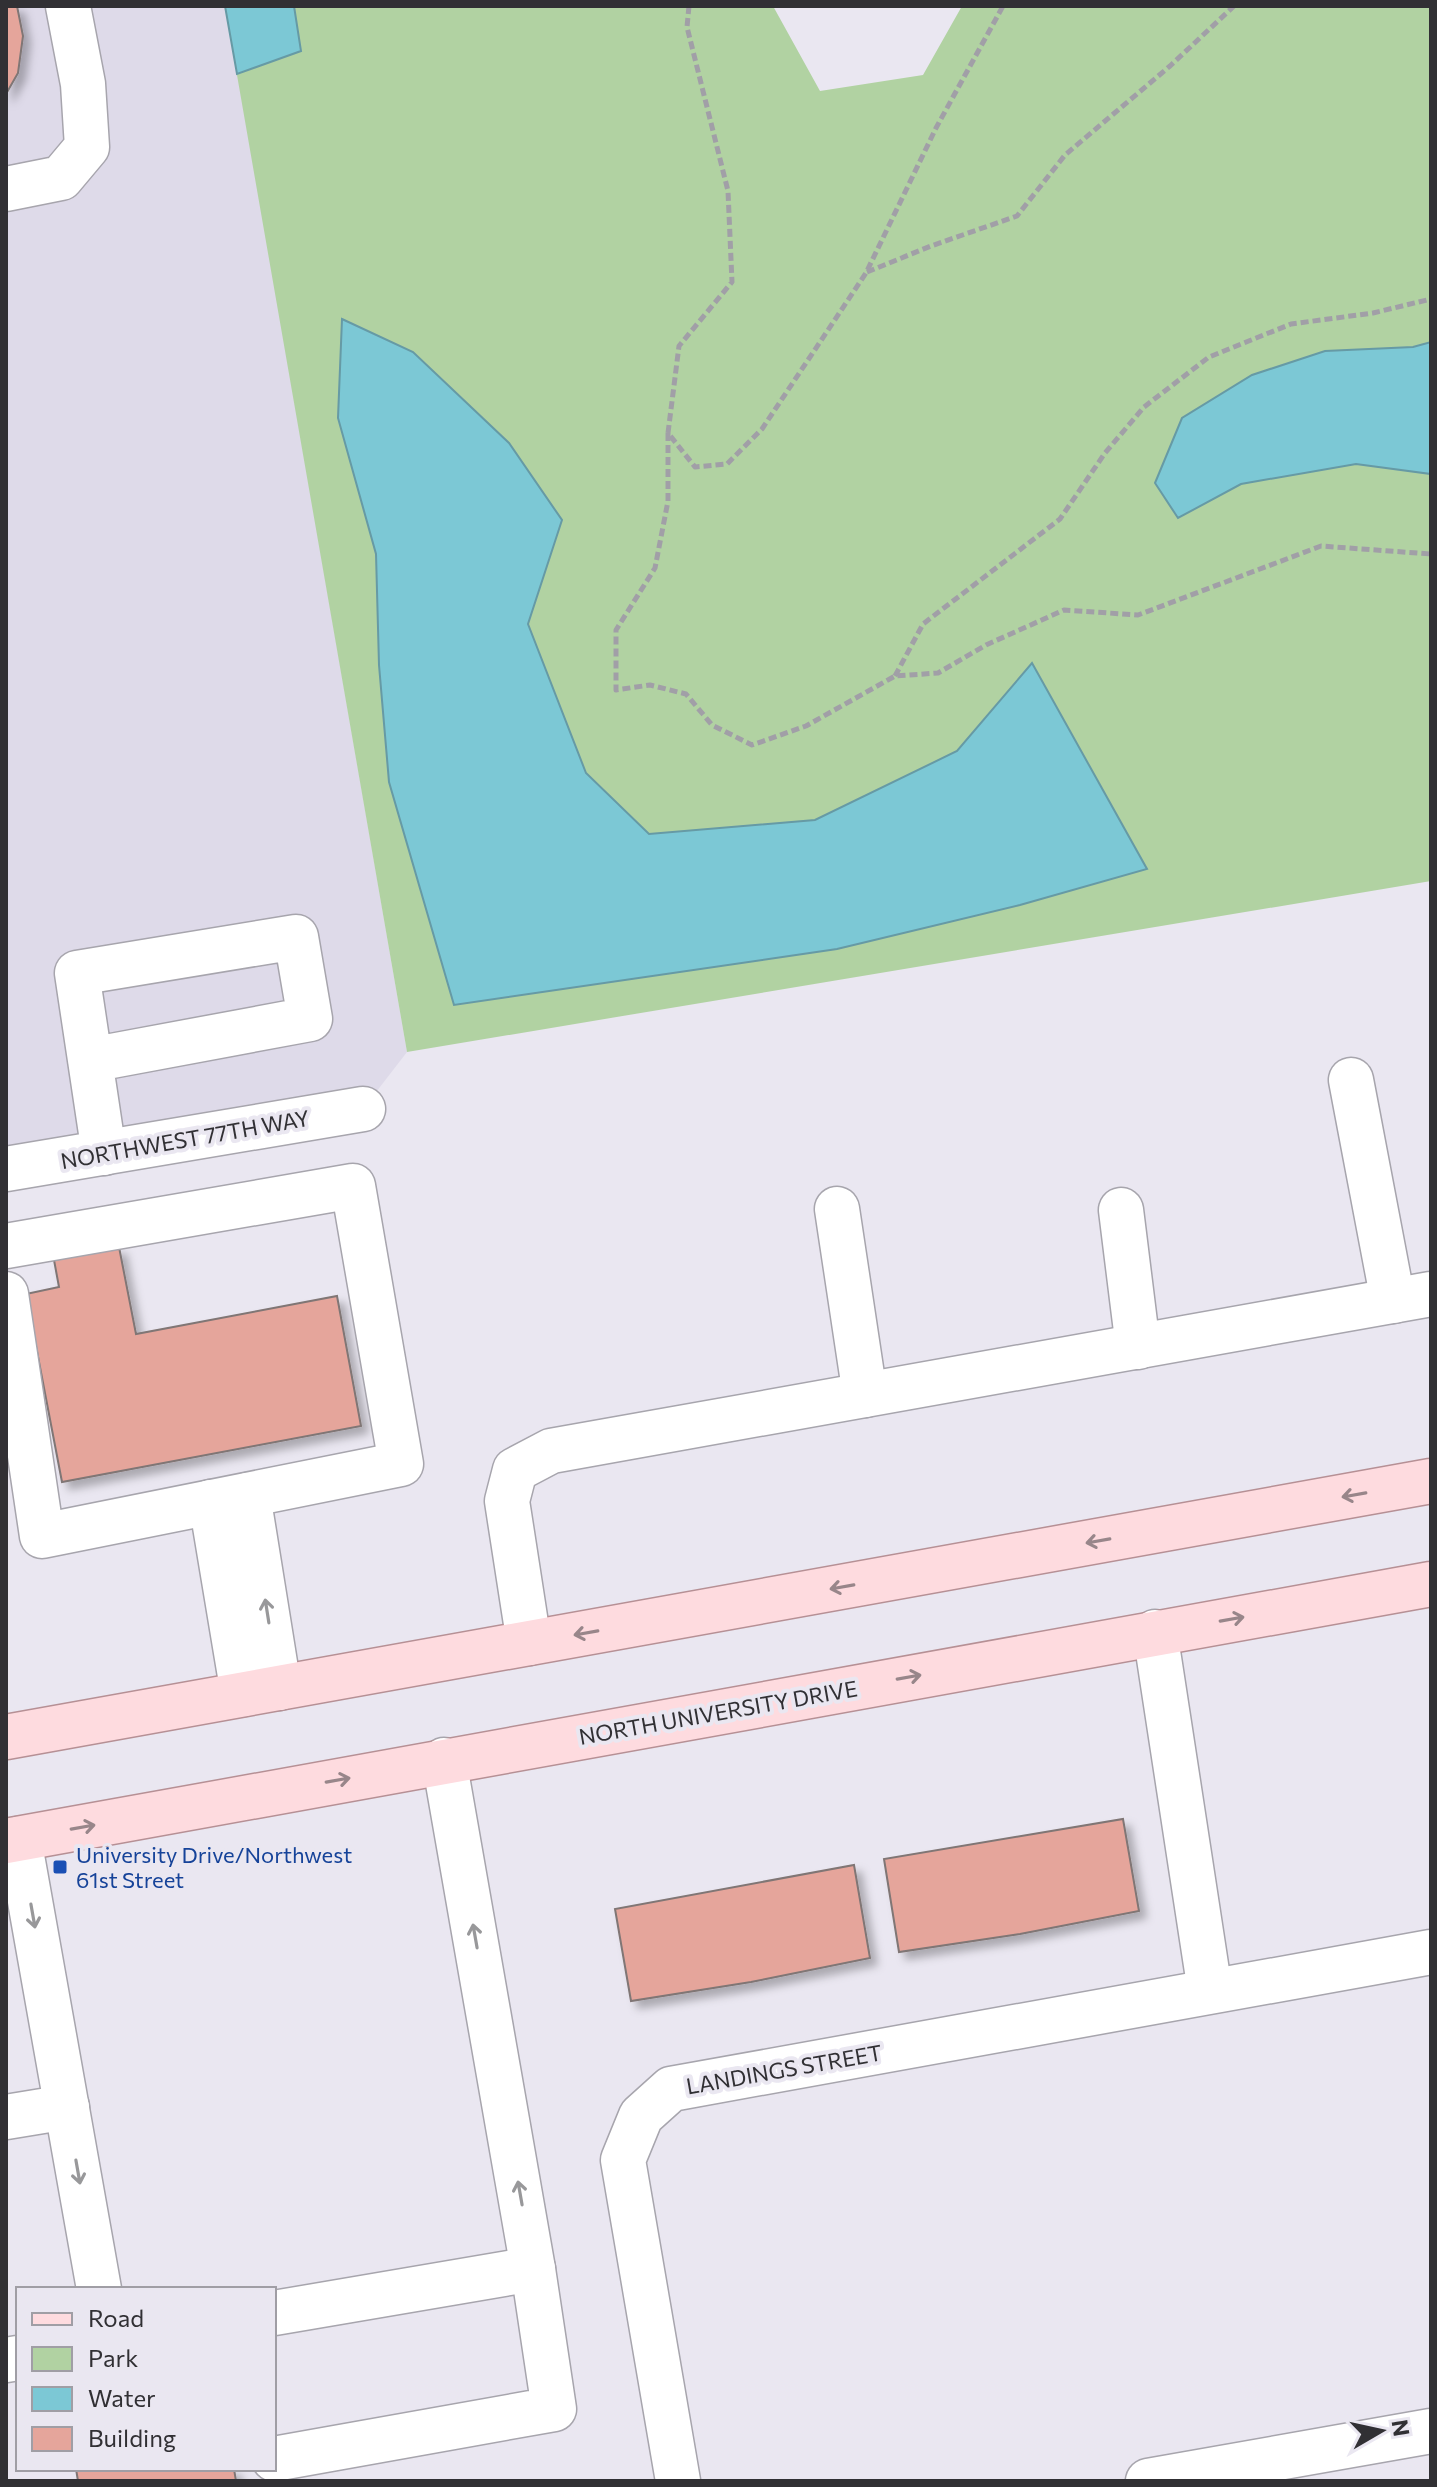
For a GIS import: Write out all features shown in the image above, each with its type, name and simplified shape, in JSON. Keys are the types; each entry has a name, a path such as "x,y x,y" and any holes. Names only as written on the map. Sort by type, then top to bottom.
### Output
{"main road":[{"path":"6,1737 1431,1481"},
{"name":"NORTH UNIVERSITY DRIVE","path":"12,1840 1431,1584"}],"street":[{"path":"6,189 61,178 87,147 83,84 68,6"},
{"path":"90,1060 310,1019 296,937 77,973 90,1060 104,1153"},
{"path":"529,1643 507,1501 515,1470 551,1451 1412,1298 1351,1080"},
{"name":"NORTHWEST 77TH WAY","path":"6,1169 363,1109"},
{"path":"6,1246 353,1186 401,1464 42,1536 6,1294"},
{"path":"837,1209 865,1395"},
{"path":"1121,1210 1138,1347"},
{"path":"230,1499 261,1691"},
{"path":"1155,1632 1210,1991"},
{"path":"276,2459 554,2409 533,2269 444,1760"},
{"path":"12,1840 67,2107 99,2287"},
{"name":"LANDINGS STREET","path":"678,2481 623,2160 641,2116 671,2089 1431,1952"},
{"path":"6,2117 67,2107"},
{"path":"276,2313 533,2269"},
{"path":"1148,2481 1431,2431"}],"path":[{"path":"689,6 687,27 728,191 732,282 679,346 668,433 668,501 655,568 616,630 616,690 650,685 686,694 712,725 752,745 806,726 895,676 938,673 986,645 1064,610 1138,615 1321,546 1431,554"},
{"path":"668,433 695,467 727,464 762,429 866,273 936,128 1003,6"},
{"path":"866,273 1017,216 1065,155 1170,66 1234,6"},
{"path":"895,676 923,624 1060,519 1105,453 1144,407 1209,357 1291,324 1373,313 1431,299"}],"shaded area":[{"path":"6,6 226,6 407,1052 363,1109 6,1169"}],"green space":[{"path":"225,6 773,6 820,91 923,75 962,6 1431,6 1431,881 407,1052"}],"water":[{"path":"225,6 294,6 301,51 237,74"},
{"path":"342,319 413,352 509,443 562,520 528,624 586,773 649,834 815,820 957,751 1032,663 1147,869 1020,905 837,949 454,1005 389,782 379,665 376,554 338,418"},
{"path":"1431,342 1431,474 1356,464 1241,484 1178,518 1155,483 1182,418 1252,375 1325,351 1413,347"}],"building":[{"path":"6,6 17,6 23,36 18,73 6,94"},
{"path":"119,1247 136,1334 337,1296 361,1426 62,1482 26,1294 59,1287 54,1260"},
{"path":"1123,1819 1139,1911 1020,1934 899,1952 884,1859"},
{"path":"854,1865 870,1958 751,1982 631,2001 615,1909"},
{"path":"76,2471 234,2471 236,2481 78,2481"}],"place":[{"name":"University Drive/Northwest 61st Street","path":"60,1867"}]}
